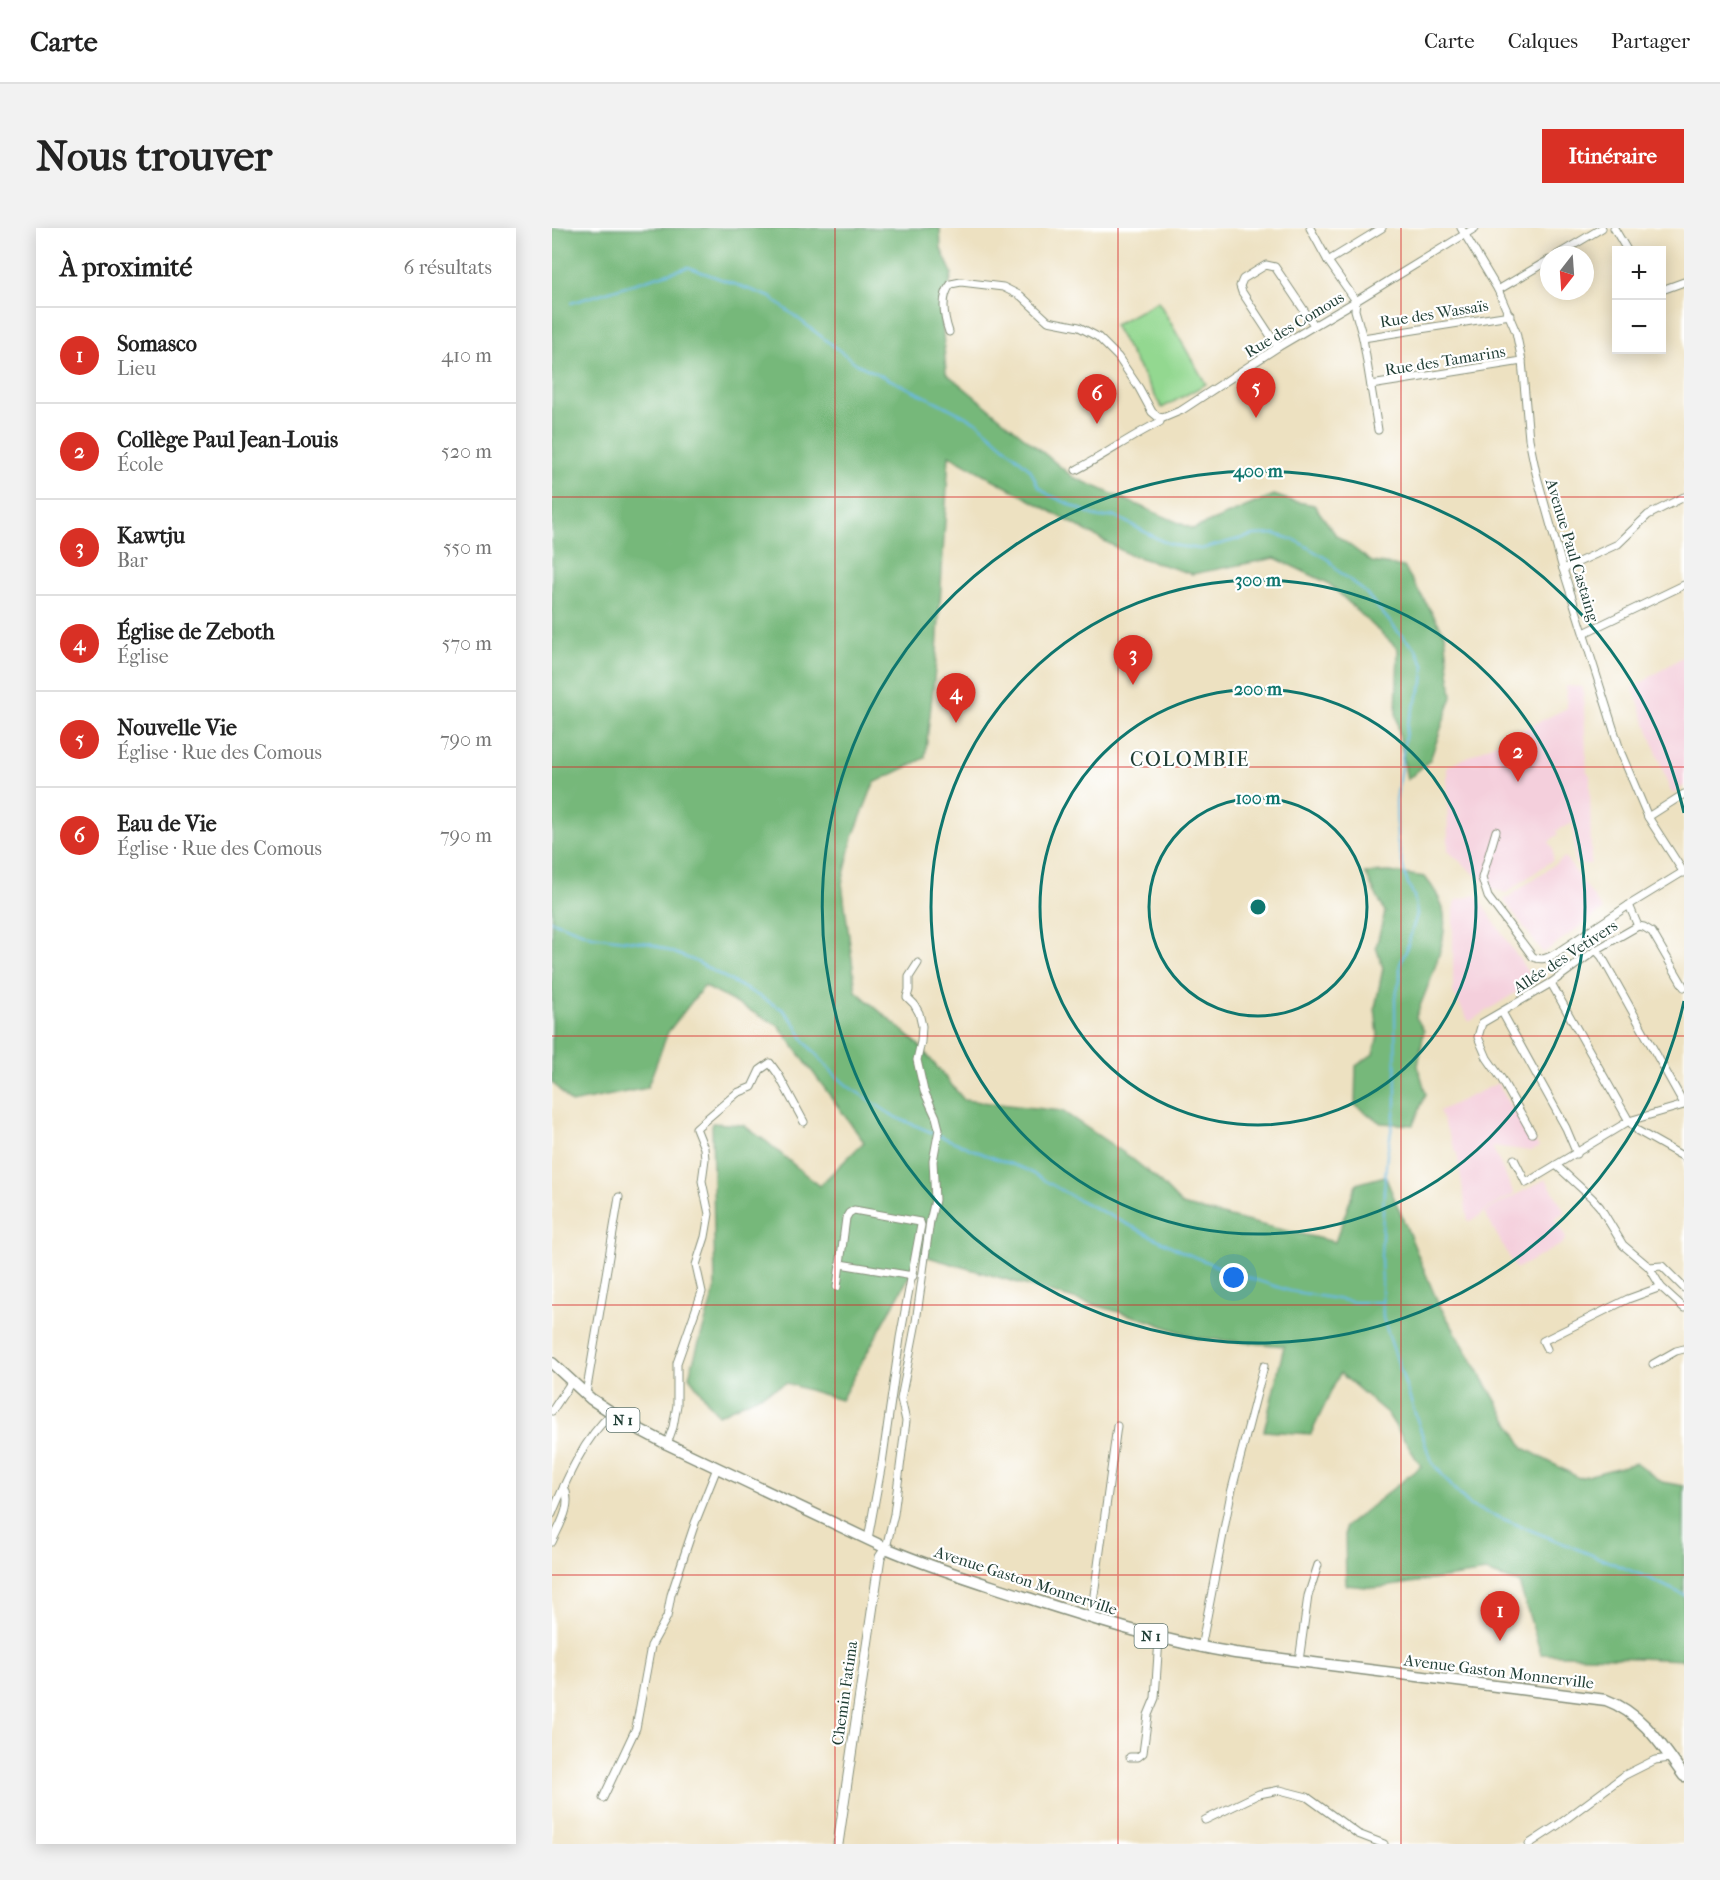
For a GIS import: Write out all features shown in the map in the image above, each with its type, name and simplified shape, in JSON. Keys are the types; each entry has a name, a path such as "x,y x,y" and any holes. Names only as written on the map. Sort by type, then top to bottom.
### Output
{"main road":[{"name":"Avenue Gaston Monnerville","path":"552,1363 586,1394 612,1413 667,1444 886,1548 923,1563 1160,1639 1201,1648 1606,1700 1625,1709 1638,1719 1684,1773"}],"street":[{"path":"1310,228 1328,261 1356,301 1355,310 1363,338 1378,430"},
{"path":"1328,261 1382,228"},
{"name":"Rue des Comous","path":"1076,470 1105,455 1140,431 1160,422 1160,417 1166,417 1182,410 1463,231 1475,228"},
{"path":"1572,246 1602,228"},
{"path":"1614,228 1625,246"},
{"name":"Avenue Paul Castaing","path":"1463,231 1498,290 1519,340 1536,473 1563,569 1621,753 1648,817 1684,873"},
{"path":"1278,347 1242,292 1240,286 1243,279 1266,265 1273,266 1279,271 1314,325"},
{"path":"1498,290 1540,265"},
{"path":"949,332 944,307 947,289 951,284 962,282 1011,290 1021,296 1048,321 1079,327 1104,342 1139,388 1152,412 1160,417"},
{"path":"1666,289 1684,282"},
{"name":"Rue des Wassaïs","path":"1363,338 1510,315"},
{"name":"Rue des Tamarins","path":"1371,385 1522,361"},
{"path":"1563,569 1618,544 1648,515 1684,497"},
{"path":"1584,633 1684,585"},
{"path":"1648,817 1684,794"},
{"path":"1496,831 1482,878 1488,897 1533,957 1540,960 1546,959 1629,904 1684,873"},
{"path":"1629,904 1638,926"},
{"name":"Allée des Vetivers","path":"1532,1133 1487,1058 1478,1037 1482,1023 1551,983 1596,950 1638,926 1652,932 1684,987"},
{"path":"1514,1159 1526,1183 1629,1121 1684,1104 1596,950"},
{"path":"886,1548 894,1514 906,1421 901,1399 916,1322 935,1200 933,1161 939,1129 924,1090 917,1060 922,1026 919,1013 907,997 909,977 918,963"},
{"path":"1551,983 1629,1121 1638,1131 1684,1157"},
{"path":"1502,1012 1566,1128 1577,1154"},
{"path":"667,1444 677,1405 677,1363 702,1292 696,1265 709,1214 702,1181 704,1148 696,1128 737,1093 752,1087 760,1070 770,1063 804,1122"},
{"path":"1556,1165 1597,1204 1626,1248 1649,1267 1661,1287 1684,1308"},
{"path":"586,1394 619,1197"},
{"path":"837,1287 846,1218 849,1213 854,1210 920,1222 913,1276 900,1338 882,1463 868,1539"},
{"path":"840,1264 913,1276"},
{"path":"1649,1267 1662,1266 1684,1288"},
{"path":"1547,1349 1542,1341 1628,1299 1661,1287"},
{"path":"1653,1364 1684,1349"},
{"path":"1201,1648 1231,1493 1264,1366"},
{"path":"552,1411 572,1381"},
{"path":"552,1514 564,1486 593,1434 612,1413"},
{"path":"1090,1617 1117,1426"},
{"path":"603,1798 636,1728 651,1646 667,1617 671,1595 717,1468"},
{"path":"552,1542 568,1507 568,1494 564,1486"},
{"name":"Chemin Fatima","path":"838,1844 875,1582 880,1557 886,1548"},
{"path":"1299,1661 1308,1596 1318,1565"},
{"path":"1130,1757 1138,1757 1143,1753 1148,1715 1155,1698 1160,1639"},
{"path":"1529,1844 1625,1775 1655,1760 1670,1758"},
{"path":"1205,1820 1260,1794 1280,1790 1307,1797 1358,1834 1384,1844"}],"shaded area":[{"path":"1684,656 1684,786 1674,793 1671,792 1633,688"},
{"path":"1566,686 1583,687 1587,772 1590,775 1591,864 1575,864 1573,823 1556,831 1558,834 1549,842 1553,848 1553,860 1506,893 1491,888 1448,851 1447,767 1567,708"},
{"path":"1565,857 1603,910 1543,953 1504,900"},
{"path":"1476,895 1534,981 1469,1022 1453,992 1453,909 1457,900"},
{"path":"1498,1083 1509,1104 1539,1147 1531,1151 1492,1146 1514,1194 1468,1222 1457,1154 1439,1111"},
{"path":"1546,1179 1565,1212 1555,1218 1566,1238 1562,1244 1516,1269 1484,1212"}],"green space":[{"path":"552,228 940,228 941,249 952,273 942,320 946,373 1073,477 1193,529 1274,495 1314,505 1336,535 1372,562 1404,567 1445,634 1452,697 1430,760 1407,780 1396,715 1398,649 1328,583 1275,558 1192,574 1128,554 949,455 937,652 925,758 874,783 853,837 842,883 856,991 918,1044 964,1100 1062,1111 1130,1157 1156,1178 1182,1205 1335,1242 1356,1184 1385,1176 1438,1303 1524,1448 1579,1478 1636,1463 1662,1482 1684,1486 1684,1660 1541,1654 1519,1583 1486,1572 1376,1588 1346,1585 1345,1527 1421,1466 1387,1413 1340,1373 1311,1434 1264,1431 1284,1346 1196,1338 1147,1320 921,1255 841,1400 786,1383 718,1415 689,1376 715,1289 712,1123 743,1125 819,1186 864,1142 779,1026 704,986 668,1032 647,1088 571,1103 552,1082"},
{"path":"1158,301 1206,384 1162,408 1114,325"},
{"path":"1390,872 1425,877 1440,900 1445,921 1441,949 1416,1017 1424,1031 1418,1066 1426,1094 1413,1125 1381,1123 1355,1105 1356,1066 1373,1054 1378,1036 1375,1008 1383,968 1376,947 1385,912 1365,873"}],"waterway":[{"path":"571,303 688,267 770,297 857,364 978,423 1030,469 1038,486 1049,495 1100,518 1115,516 1162,541 1178,546 1201,549 1254,535 1275,534 1297,541 1329,560 1337,570 1365,592 1400,634 1416,649 1424,665 1423,683 1407,724 1396,801 1397,840 1406,879 1414,896 1417,914 1400,964 1400,980 1395,998 1396,1103 1387,1155 1384,1190 1381,1257 1383,1318 1431,1461 1471,1506 1644,1576 1684,1595"},
{"path":"552,921 592,936 649,943 695,961 782,1009 794,1022 805,1042 835,1075 849,1087 895,1117 1025,1169 1073,1197 1183,1252 1231,1272 1290,1291 1354,1302 1382,1302"}],"place":[{"name":"Nouvelle Vie","path":"1256,418"},
{"name":"Eau de Vie","path":"1097,424"},
{"name":"Kawtju","path":"1133,685"},
{"name":"Église de Zeboth","path":"956,723"},
{"name":"Collège Paul Jean-Louis","path":"1518,782"},
{"name":"Somasco","path":"1500,1641"}],"district":[{"name":"COLOMBIE","path":"1190,759"}]}
